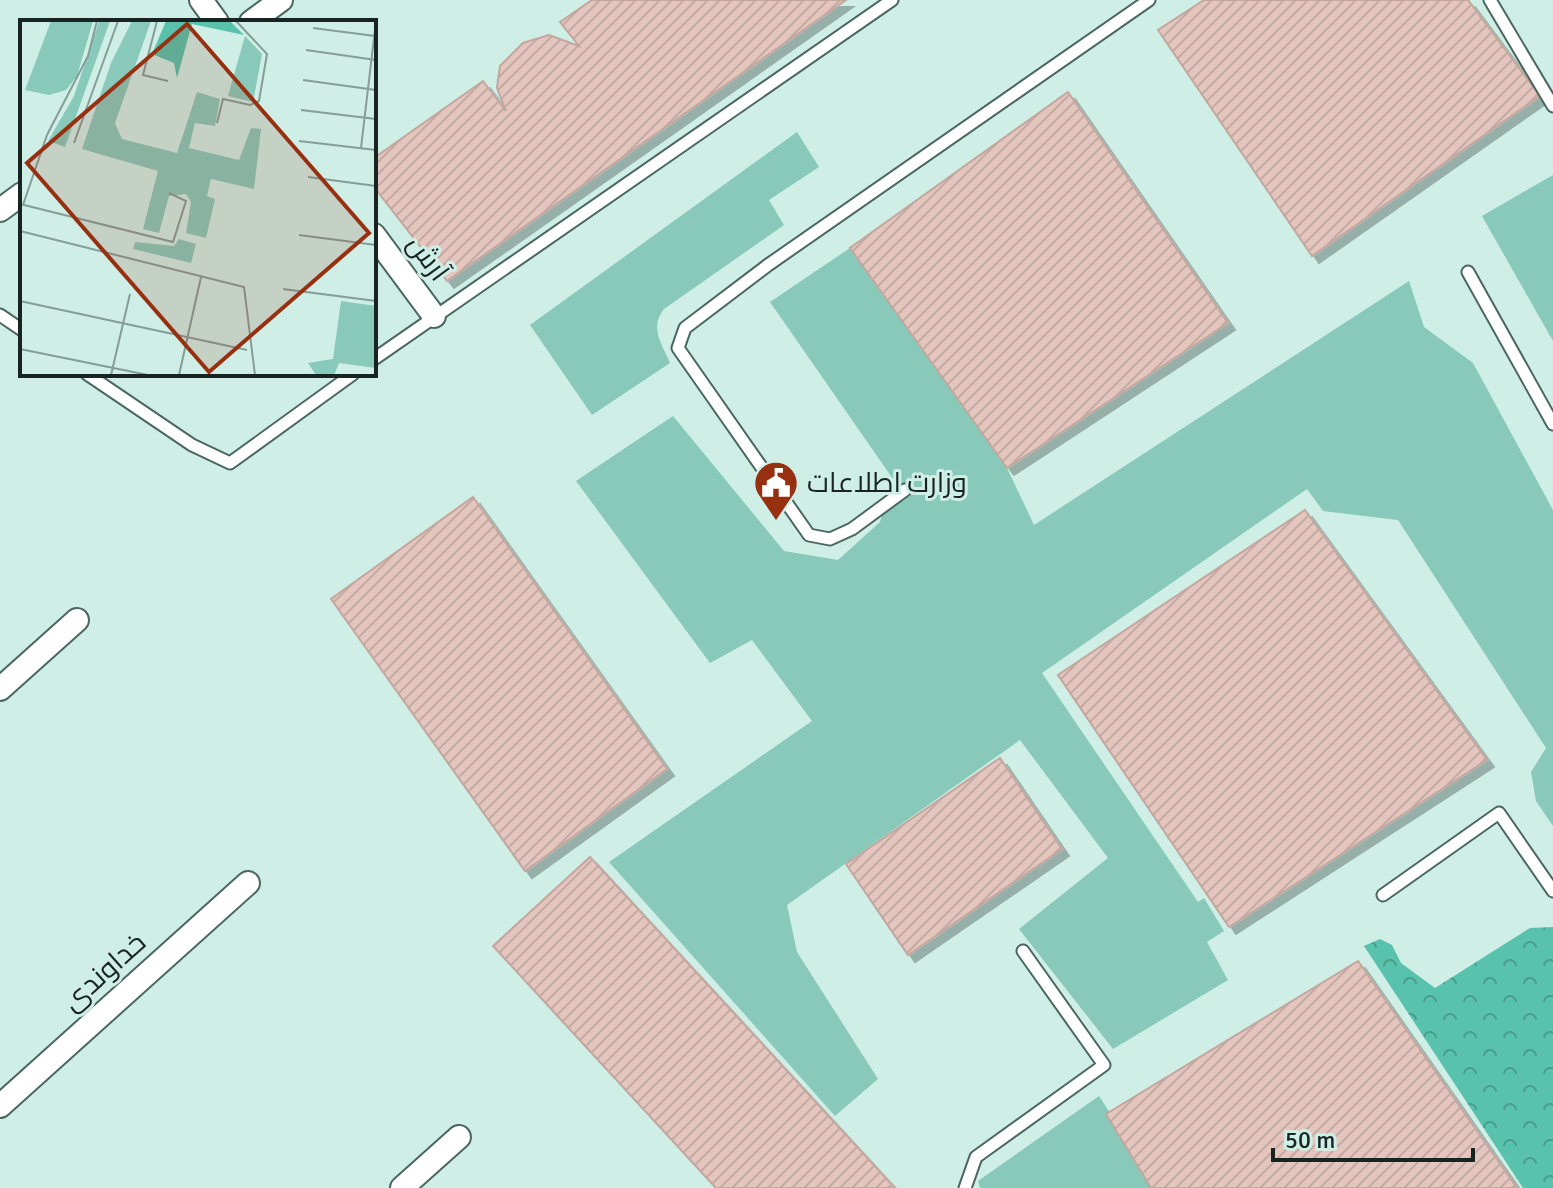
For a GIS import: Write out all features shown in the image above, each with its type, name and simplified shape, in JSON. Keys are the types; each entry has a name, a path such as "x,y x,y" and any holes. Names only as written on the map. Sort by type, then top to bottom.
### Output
{"street":[{"path":"201,0 216,20"},
{"path":"254,20 281,0"},
{"path":"0,210 20,195"},
{"name":"آرش","path":"376,238 434,316"},
{"path":"0,689 77,620"},
{"name":"خداوندی","path":"0,1106 248,883"},
{"path":"402,1188 459,1137"}],"lane":[{"path":"376,358 892,0"},
{"path":"905,490 852,529 830,539 809,535 678,348 685,328 768,265 1149,0"},
{"path":"1490,0 1553,106"},
{"path":"1468,272 1553,424"},
{"path":"0,315 20,329"},
{"path":"90,376 192,445 230,463 350,376"},
{"path":"1383,895 1499,813 1553,891"},
{"path":"965,1188 976,1157 1104,1065 1023,951"}],"green space":[{"path":"797,132 819,167 769,200 784,225 664,309 657,329 670,363 592,415 530,325"},
{"path":"1553,175 1553,341 1482,216"},
{"path":"850,248 1007,468 1034,525 1409,281 1424,327 1473,363 1553,510 1553,826 1536,801 1531,772 1546,748 1398,520 1323,511 1307,489 1042,673 1198,902 1204,898 1224,931 1207,942 1228,980 1113,1049 1019,929 1108,858 1020,740 787,905 797,952 878,1079 835,1116 609,862 812,721 752,640 710,663 576,481 673,416 784,551 838,560 880,522 893,479 770,302"},
{"path":"1553,927 1553,1188 1523,1188 1364,946 1380,939 1392,945 1401,963 1435,988 1530,928"},
{"path":"1099,1096 1159,1188 980,1188 978,1181"}],"building":[{"path":"592,0 846,0 447,281 376,190 376,157 483,81 506,111 497,88 500,66 523,43 549,35 579,46 560,22"},
{"path":"1204,0 1468,0 1540,96 1312,256 1158,30"},
{"path":"1068,92 1228,323 1007,468 850,248"},
{"path":"473,497 667,769 525,871 331,599"},
{"path":"1305,510 1487,760 1229,927 1058,675"},
{"path":"1000,758 1062,849 908,955 846,864"},
{"path":"590,857 895,1188 716,1188 493,946"},
{"path":"1358,961 1517,1188 1151,1188 1106,1114"}],"place":[{"name":"وزارت اطلاعات","path":"776,522"}]}
